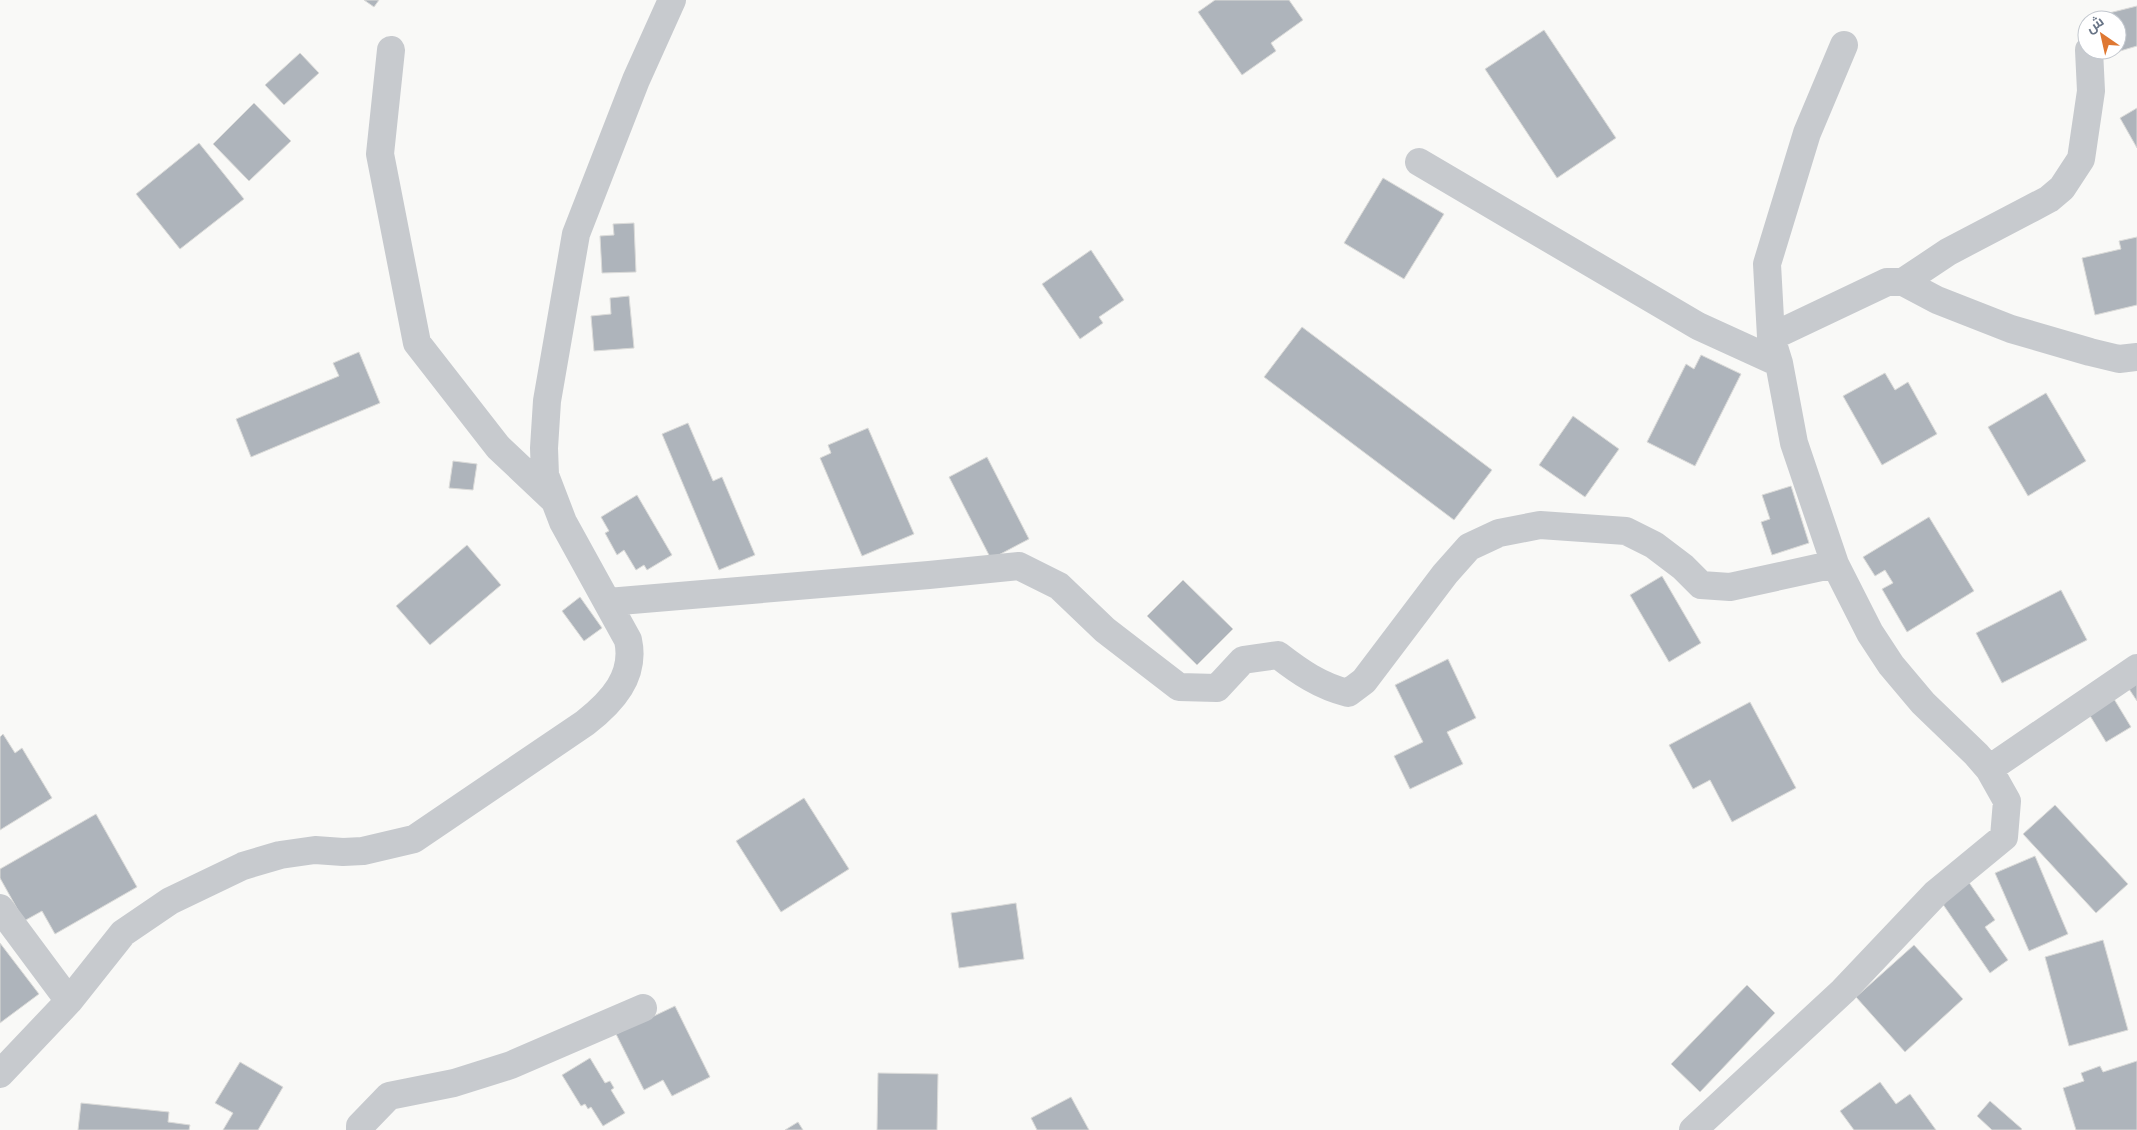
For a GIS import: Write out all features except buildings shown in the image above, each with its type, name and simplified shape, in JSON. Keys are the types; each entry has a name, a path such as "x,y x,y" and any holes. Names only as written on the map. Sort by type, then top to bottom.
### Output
{"street":[{"path":"0,1074 69,1001 123,934 170,901 242,866 280,856 315,850 363,851 414,839 585,723 608,705 629,666 631,653 628,640 563,522 545,475 544,448 547,400 576,234 636,80 672,0"},
{"path":"1693,1130 1843,991 1936,893 2004,836 2007,801 1989,769 1923,703 1891,665 1870,633 1835,564 1794,443 1779,363 1771,338 1768,264 1807,133 1844,45"},
{"path":"391,50 380,154 417,342 498,448 555,501"},
{"path":"1903,282 1948,252 2041,203 2062,188 2081,159 2091,91 2089,60"},
{"path":"1419,162 1698,326 1779,363"},
{"path":"1771,338 1887,282 1903,282 1937,300 2011,329 2119,359 2137,357"},
{"path":"608,602 1019,566 1059,586 1105,630 1179,687 1216,688 1243,660 1278,655 1313,681 1348,694 1364,681 1445,574 1469,547 1499,532 1540,525 1626,531 1654,544 1683,567 1701,586 1730,587 1835,564"},
{"path":"1989,769 2137,668"},
{"path":"0,908 69,1001"},
{"path":"360,1130 360,1126 389,1096 454,1084 511,1065 643,1008"}]}
